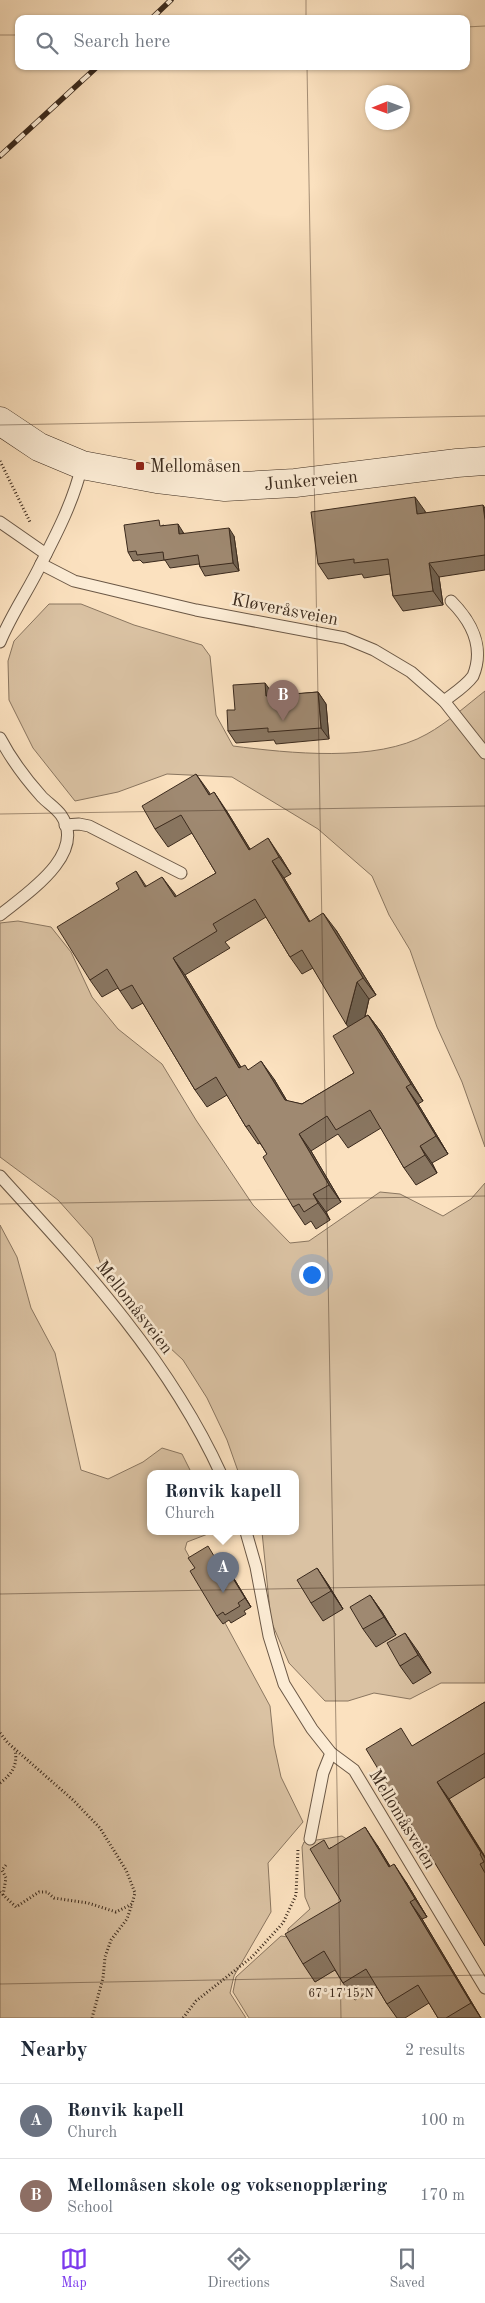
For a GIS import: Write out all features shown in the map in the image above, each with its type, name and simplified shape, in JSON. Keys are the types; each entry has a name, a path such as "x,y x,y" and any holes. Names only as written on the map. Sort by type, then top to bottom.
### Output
{"street":[{"name":"Junkerveien","path":"0,421 39,447 82,465 157,479 225,487 296,483 485,461"}],"lane":[{"path":"0,642 8,622 74,495 82,465"},
{"name":"Kløveråsveien","path":"0,522 42,557 74,580 196,610 345,638 374,650 411,672 444,701 485,753"},
{"path":"444,701 472,678 478,667 481,654 478,637 472,622 452,602"},
{"path":"0,738 15,764 43,798 61,815 69,836 64,855 53,869 0,915"},
{"path":"65,824 89,826 181,873"},
{"name":"Mellomåsveien","path":"0,1176 97,1284 134,1329 173,1386 219,1470"},
{"name":"Mellomåsveien","path":"247,1535 256,1567 269,1636 284,1684 312,1729 331,1753 354,1770 485,1988"},
{"path":"310,1838 324,1773 331,1753"}],"path":[{"path":"0,461 34,529 42,557"},
{"path":"0,1733 14,1749 73,1800 100,1828 126,1870 135,1892 127,1919 111,1940 108,1948 103,1978 92,2018"},
{"path":"0,1783 9,1777 14,1770 16,1760 14,1749"},
{"path":"183,2018 196,2001 252,1957 283,1924 296,1895 297,1854 300,1840 310,1838"},
{"path":"6,1865 2,1870 6,1878 1,1893 16,1907 40,1892 48,1892 54,1898 88,1903 116,1912 132,1904"}],"shaded area":[{"path":"49,604 81,604 134,625 202,645 210,656 216,715 233,746 332,754 383,749 407,743 427,734 485,691 485,1147 462,1082 437,1027 410,950 389,915 372,876 318,829 232,777 167,774 118,792 75,801 33,748 9,700 8,661 14,641"},
{"path":"18,921 51,927 71,952 92,997 118,1029 162,1064 196,1120 253,1205 290,1243 309,1241 380,1192 400,1194 443,1216 471,1199 485,1183 485,1683 441,1683 410,1699 374,1693 348,1701 325,1701 289,1663 271,1621 262,1535 299,1535 299,1470 238,1470 227,1440 207,1398 183,1360 139,1319 106,1280 92,1238 58,1200 0,1157 0,923"},
{"path":"0,1225 17,1257 31,1308 55,1353 81,1470 108,1479 143,1462 162,1448 182,1454 190,1470 147,1470 147,1535 205,1535 187,1542 185,1549 270,1706 274,1745 281,1777 303,1822 268,1863 271,1912 234,1976 230,1993 246,2018 0,2018"},
{"path":"485,1777 485,1856 444,1792"},
{"path":"342,1836 348,1840 353,1918 297,1952 315,1982 336,1969 377,1987 397,2018 249,2018 233,1992 236,1977 281,1936 288,1937 288,1929 310,1909 305,1897 302,1847 304,1842"}],"building":[{"path":"415,497 417,514 483,505 485,555 429,563 433,591 393,596 388,559 354,563 354,559 318,564 311,512"},
{"path":"159,520 160,526 178,524 179,534 229,528 233,563 200,567 198,555 164,560 163,552 137,555 136,551 128,552 124,525"},
{"path":"265,683 266,696 318,692 321,728 268,732 268,728 228,731 227,710 235,710 233,685"},
{"path":"196,774 209,795 214,792 249,850 268,838 279,857 272,861 309,922 323,913 363,978 357,982 346,1024 302,950 290,957 255,899 213,924 217,931 173,958 239,1068 245,1065 248,1070 261,1061 285,1100 302,1104 354,1073 333,1036 368,1015 411,1084 406,1087 436,1136 420,1146 425,1155 404,1168 370,1110 336,1130 327,1116 299,1134 329,1185 313,1194 318,1203 304,1212 299,1204 293,1207 263,1157 267,1154 249,1125 246,1127 216,1077 195,1090 132,985 120,991 107,969 90,980 57,927 119,889 116,883 136,871 145,887 162,877 175,897 216,873 181,815 155,829 142,806"},
{"path":"208,1546 214,1556 218,1554 245,1598 238,1603 240,1606 225,1615 223,1612 217,1616 190,1571 195,1568 188,1558"},
{"path":"317,1568 331,1591 311,1603 297,1580"},
{"path":"370,1595 384,1617 363,1629 350,1607"},
{"path":"405,1633 418,1655 400,1666 387,1643"},
{"path":"485,1702 485,1753 437,1782 481,1853 484,1862 480,1864 485,1873 485,1946 366,1749 401,1728 412,1746"},
{"path":"365,1827 389,1867 394,1864 415,1899 410,1902 471,2003 446,2018 438,2018 418,1985 387,2004 366,1969 343,1983 324,1951 303,1964 285,1934 341,1901 310,1849 324,1840 329,1849"}],"railway":[{"path":"155,15 171,0"},
{"path":"0,156 94,70"}],"place":[{"name":"Mellomåsen","path":"140,466"},
{"name":"Mellomåsen skole og voksenopplæring","path":"283,721"},
{"name":"Rønvik kapell","path":"223,1593"}]}
